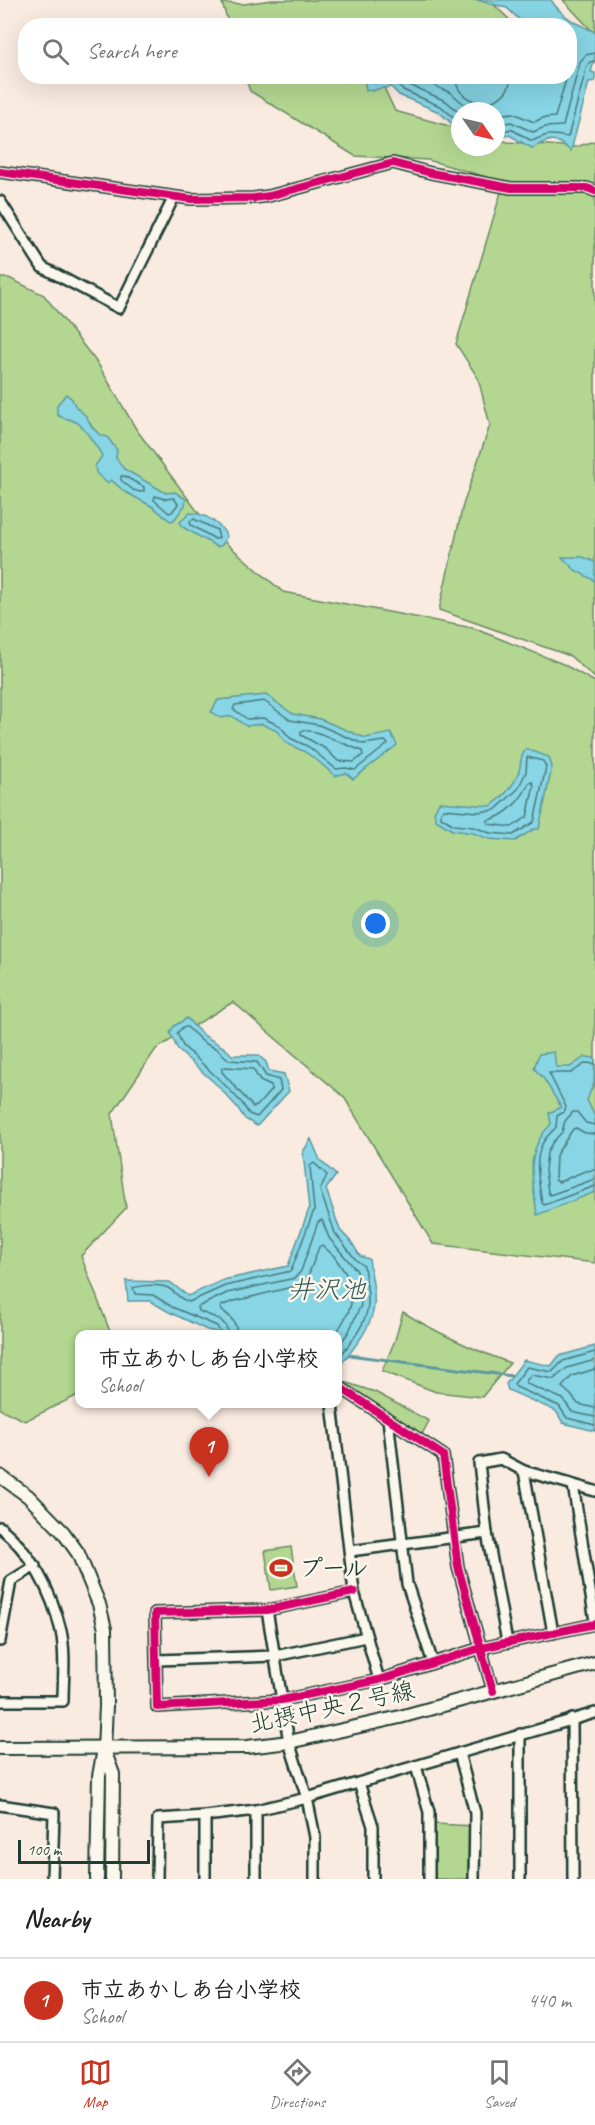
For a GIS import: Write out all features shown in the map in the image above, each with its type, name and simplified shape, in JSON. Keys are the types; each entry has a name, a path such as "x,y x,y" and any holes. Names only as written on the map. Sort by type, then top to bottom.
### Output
{"street":[{"path":"0,172 191,199 269,196 393,163 430,173 512,188 587,188 595,190"},
{"path":"0,201 42,267 119,308 174,197"},
{"path":"342,1389 443,1455 458,1567 493,1691"},
{"path":"332,1408 354,1592 379,1680"},
{"path":"387,1419 407,1584 433,1663"},
{"path":"507,1642 487,1533 479,1463 501,1459 524,1471 595,1491"},
{"path":"524,1471 553,1633"},
{"path":"0,1476 28,1496 56,1523 78,1553 99,1604 105,1629 106,1706 104,1749 99,1776 97,1879"},
{"path":"354,1592 267,1610 155,1612 157,1707 282,1700 379,1680 481,1648 595,1623 573,1485"},
{"path":"0,1527 9,1534 35,1566 50,1599 61,1632 64,1668 63,1701 0,1701"},
{"path":"350,1551 487,1533"},
{"path":"0,1641 10,1581 35,1566"},
{"path":"267,1610 289,1742 307,1798 315,1837 315,1879"},
{"path":"157,1660 275,1656 366,1636"},
{"name":"北摂中央２号線","path":"0,1748 247,1747 289,1742 389,1720 595,1663"},
{"path":"157,1879 158,1819 256,1810 307,1798 595,1713"},
{"path":"572,1719 573,1879"},
{"path":"520,1734 520,1879"},
{"path":"104,1749 113,1774 112,1879"},
{"path":"459,1753 475,1814 474,1879"},
{"path":"416,1766 429,1812 429,1879"},
{"path":"359,1783 373,1826 373,1879"},
{"path":"0,1806 54,1813 52,1879"},
{"path":"256,1810 256,1879"},
{"path":"205,1879 206,1816"}],"green space":[{"path":"272,0 489,0 508,18 227,18 222,3 244,4"},
{"path":"563,0 595,0 595,35 592,31"},
{"path":"248,84 382,84 395,111 451,127 451,156 505,156 505,141 575,147 595,141 595,678 570,656 439,610 463,505 490,425 478,378 456,344 504,182 428,160 355,156 250,91"},
{"path":"0,278 9,278 44,295 98,364 136,429 213,532 283,592 473,628 563,664 595,682 595,1263 433,1244 344,1097 233,1002 156,1049 112,1114 126,1208 81,1256 109,1330 75,1330 75,1396 25,1421 0,1409"},
{"path":"403,1312 455,1340 510,1363 482,1397 436,1392 382,1371 395,1340"},
{"path":"342,1381 375,1392 429,1421 421,1436"},
{"name":"プール","path":"291,1547 297,1586 271,1590 265,1551"},
{"path":"434,1824 475,1826 474,1879 433,1879"}],"water":[{"path":"477,0 551,0 569,18 518,18 507,8"},
{"path":"577,23 595,32 595,58 591,72 595,73 595,81 589,82 571,151 552,140 532,148 509,135 505,136 505,102 451,102 451,123 439,112 399,95 391,87 373,91 366,90 365,84 577,84"},
{"path":"66,394 86,416 92,427 100,435 107,437 117,450 116,458 124,469 166,493 175,492 186,499 185,505 174,520 170,521 153,507 125,492 111,480 107,483 96,473 95,466 102,456 95,444 79,424 57,415 57,405"},
{"path":"190,513 207,517 221,527 227,536 222,545 217,547 181,526 180,522"},
{"path":"562,557 583,557 595,562 595,581 575,570"},
{"path":"266,695 293,714 320,719 365,738 391,733 397,745 353,779 346,773 335,776 305,752 286,743 277,731 262,724 246,726 232,716 221,718 211,712 218,700"},
{"path":"526,749 549,757 552,767 539,829 534,829 515,841 489,839 473,833 452,830 436,820 434,812 439,802 491,806 495,803 515,782 522,755"},
{"path":"187,1018 202,1034 232,1055 258,1055 266,1062 269,1071 284,1074 289,1091 257,1126 245,1119 217,1085 178,1050 170,1033 174,1026"},
{"path":"554,1052 556,1067 570,1067 585,1057 595,1058 594,1083 587,1100 595,1117 595,1192 537,1215 532,1178 533,1156 536,1145 551,1124 549,1113 561,1107 544,1079 534,1068 539,1054"},
{"name":"井沢池","path":"311,1139 320,1160 336,1175 326,1189 340,1230 360,1256 369,1259 374,1290 372,1316 360,1340 342,1363 342,1330 207,1330 150,1301 128,1301 126,1281 170,1282 188,1296 223,1280 288,1266 309,1209 303,1152"},
{"path":"595,1346 595,1431 563,1423 556,1411 508,1390 506,1384 524,1360 551,1366 559,1356"}],"waterway":[{"path":"349,1355 512,1376"}],"cycle path":[{"path":"0,172 191,199 254,198 393,163 431,173 511,188 587,188 595,191"},
{"path":"342,1389 443,1455 458,1567 493,1691"},
{"path":"354,1592 267,1610 155,1613 157,1707 282,1700 379,1680 481,1648 595,1624"}],"place":[{"name":"市立あかしあ台小学校","path":"209,1477"},
{"name":"プール","path":"281,1568"}]}
